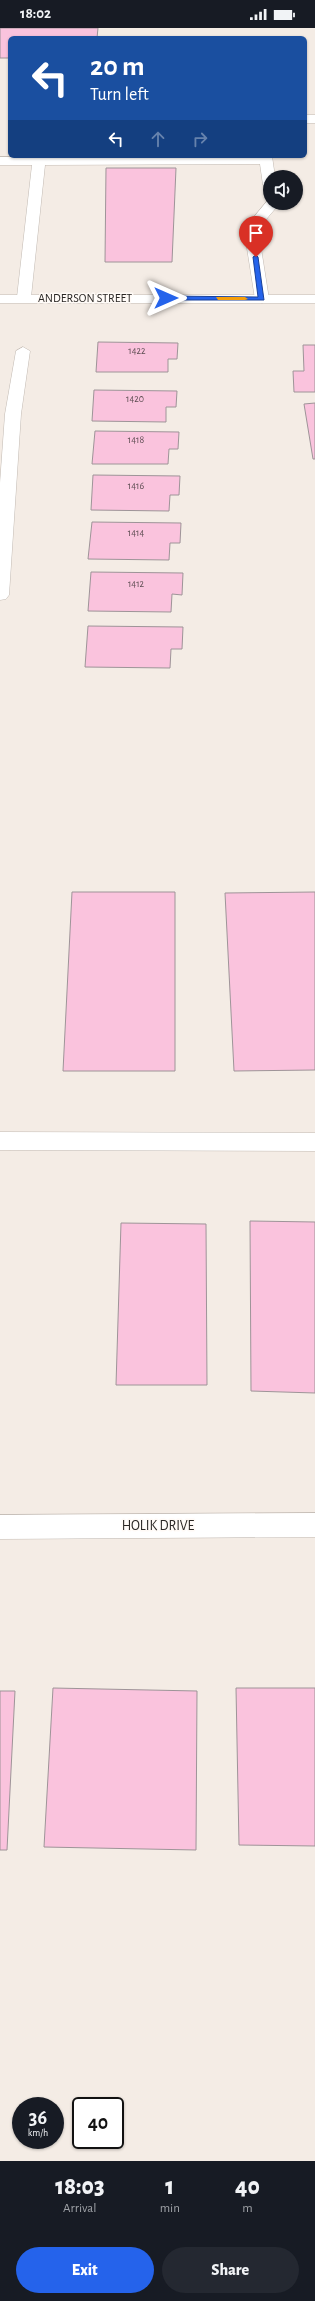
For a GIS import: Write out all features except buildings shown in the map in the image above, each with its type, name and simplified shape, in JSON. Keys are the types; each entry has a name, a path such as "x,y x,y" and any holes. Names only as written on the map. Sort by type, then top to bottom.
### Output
{"street":[{"path":"0,161 265,158 267,170"},
{"path":"24,297 39,161"},
{"path":"262,299 252,229 267,210"},
{"name":"ANDERSON STREET","path":"0,298 315,299"},
{"path":"0,594 7,414 23,351"},
{"path":"0,1141 315,1142"},
{"name":"HOLIK DRIVE","path":"0,1527 315,1525"}],"slow traffic":[{"path":"218,299 245,299"}],"route":[{"path":"166,298 262,299 256,257"}]}
